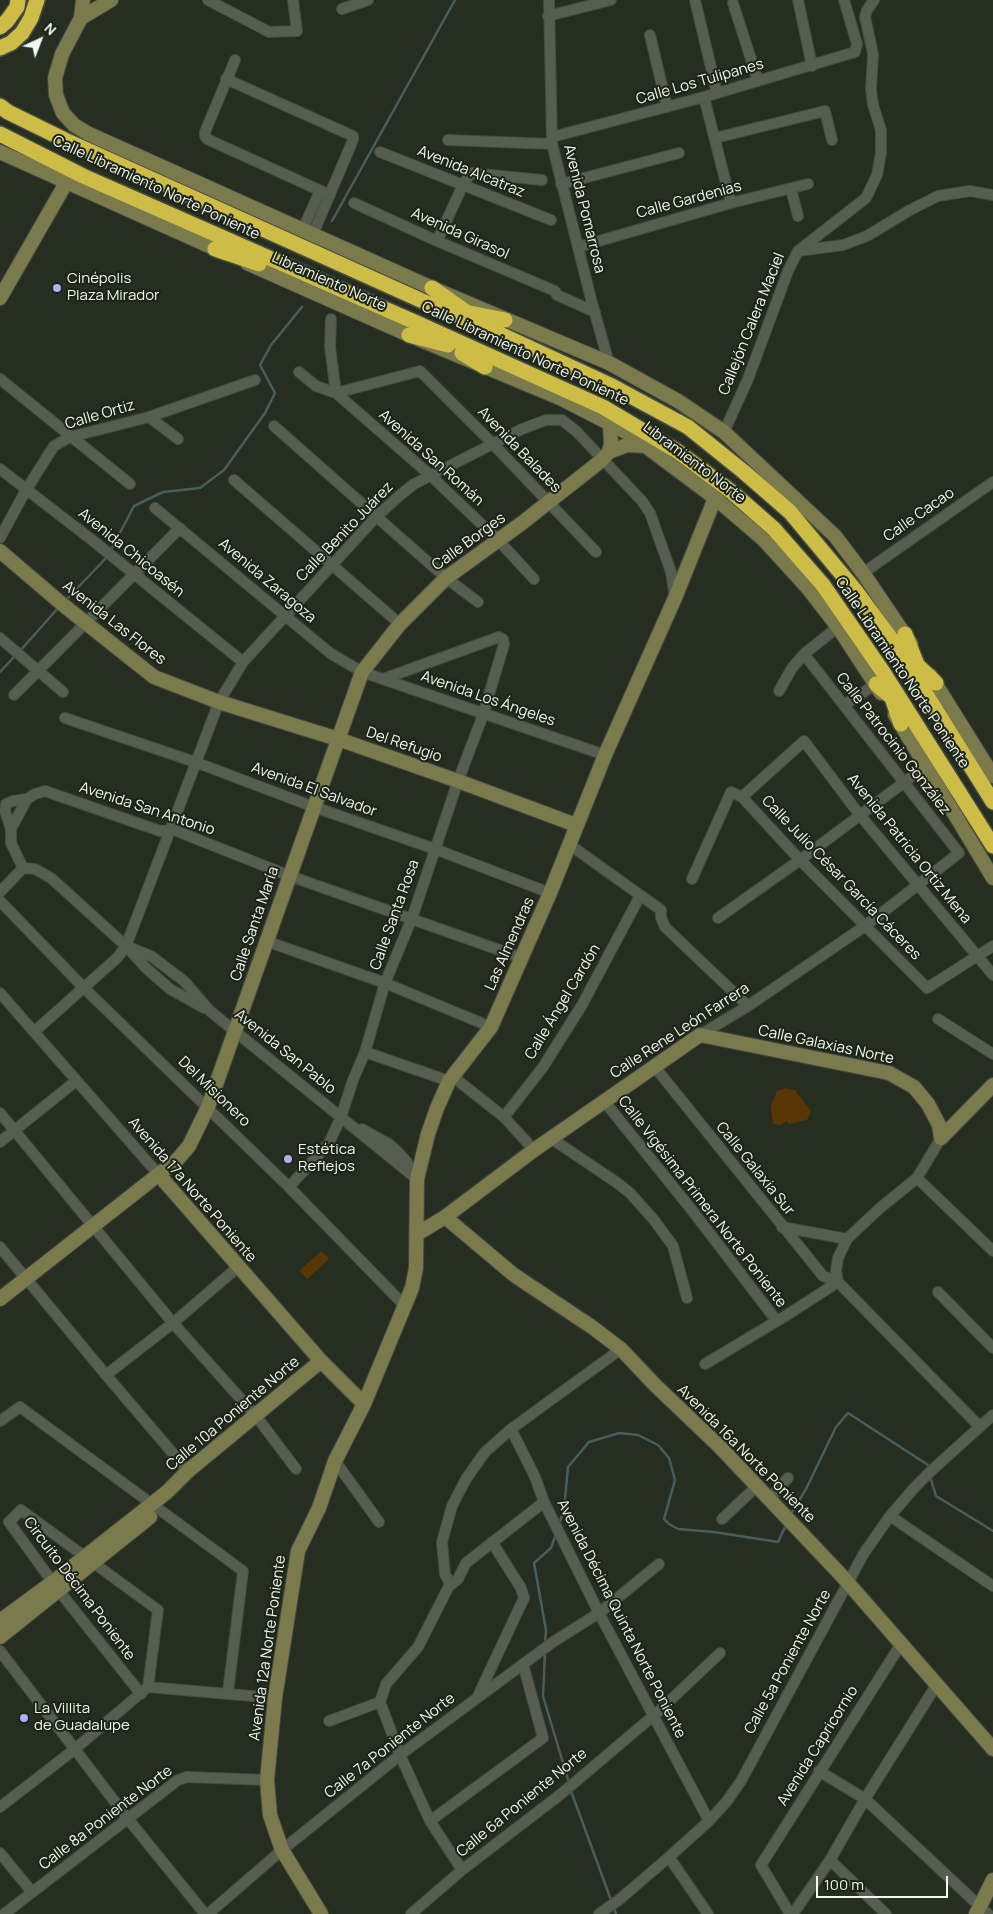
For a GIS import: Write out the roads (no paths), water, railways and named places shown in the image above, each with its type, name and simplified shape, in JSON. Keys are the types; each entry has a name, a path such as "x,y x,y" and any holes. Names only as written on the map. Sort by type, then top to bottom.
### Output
{"highway":[{"path":"0,27 17,7 18,0"},
{"path":"0,48 22,33 31,18 37,0"},
{"name":"Calle Libramiento Norte Poniente","path":"0,106 8,112 65,140 426,304 503,327 688,426 790,512 899,638 930,702 993,802"},
{"name":"Calle Libramiento Norte Poniente","path":"0,134 83,176 318,281 413,329 485,361 603,407 677,451 733,493 774,529 823,586 908,722 993,846"},
{"path":"215,249 289,275 318,281"},
{"path":"432,288 466,312"},
{"path":"426,304 466,312 503,327"},
{"path":"413,329 485,361"},
{"path":"899,638 919,666 936,683"},
{"path":"919,666 930,702"},
{"path":"880,678 908,722"}],"street":[{"path":"83,0 81,18 62,54 55,78 56,95 63,113 74,125 89,134 432,288 503,327 610,363 678,402 724,432 835,536 863,573 899,638 936,683 993,776"},
{"path":"81,18 111,0"},
{"path":"212,1 268,32 297,31 293,0"},
{"path":"342,9 368,0"},
{"name":"Avenida Pomarrosa","path":"548,0 552,141 561,184 593,307 610,363"},
{"path":"548,16 611,0"},
{"path":"694,0 716,92"},
{"path":"798,0 812,66"},
{"name":"Calle Los Tulipanes","path":"448,140 552,141 855,52 858,44 844,0"},
{"name":"Callejón Calera Maciel","path":"724,432 748,379 788,271 798,251 866,198 877,174 881,153 881,130 873,106 871,90 873,54 865,17 867,10 874,0"},
{"path":"733,3 758,81"},
{"path":"650,35 667,107"},
{"path":"235,60 205,136 330,195"},
{"path":"226,79 354,136 320,219 308,232"},
{"path":"704,97 731,203"},
{"path":"715,138 825,111 832,140"},
{"name":"Libramiento Norte","path":"0,152 215,249 413,329"},
{"name":"Avenida Alcatraz","path":"380,152 551,220"},
{"path":"561,184 679,154"},
{"path":"437,241 463,185 472,174 542,180"},
{"path":"0,298 66,183"},
{"name":"Calle Gardenias","path":"578,247 731,203 808,184"},
{"path":"791,189 798,216"},
{"path":"308,232 310,214 320,191"},
{"path":"798,251 843,245 867,236 910,210 938,196 970,191 993,195"},
{"name":"Avenida Girasol","path":"354,203 437,241 555,291 557,295 593,307"},
{"path":"310,214 320,219"},
{"path":"331,319 330,347 336,393"},
{"name":"Libramiento Norte","path":"485,361 628,433 715,498 764,540 807,587 880,678"},
{"name":"Avenida Balades","path":"336,393 420,370 596,552"},
{"name":"Avenida San Román","path":"299,372 316,386 336,393 430,474 498,540 534,580"},
{"path":"0,379 130,484"},
{"name":"Calle Ortiz","path":"0,538 26,490 54,446 70,437 149,417 255,380"},
{"path":"149,417 178,439"},
{"name":"Calle Benito Juárez","path":"35,1031 118,958 126,946 219,702 243,662 377,516 398,496 430,474 492,443 546,420 558,419 568,424 605,456"},
{"path":"610,424 611,437 605,456 650,513 671,572 675,598"},
{"path":"274,426 446,578 478,602"},
{"name":"Calle Borges","path":"362,672 400,624 446,578 549,502 605,456 627,445 646,446"},
{"name":"Avenida Chicoasén","path":"0,468 243,662"},
{"path":"234,480 400,624"},
{"name":"Calle Cacao","path":"863,573 993,482"},
{"name":"Las Almendras","path":"405,1306 416,1268 417,1179 428,1134 450,1079 491,1027 550,893 605,755 675,598 715,498"},
{"name":"Avenida Zaragoza","path":"155,508 330,653 362,672"},
{"path":"14,695 180,528"},
{"name":"Avenida Las Flores","path":"0,551 154,677 219,702"},
{"path":"779,691 792,668 804,654 838,628"},
{"path":"0,638 63,692"},
{"name":"Calle Santa Rosa","path":"289,1187 330,1143 341,1117 353,1080 365,1052 386,983 412,918 458,781 483,715 504,644 503,639 499,638 383,678"},
{"name":"Calle Patrocinio González","path":"804,654 959,853"},
{"name":"Avenida Los Ángeles","path":"362,672 483,715 605,755"},
{"name":"Calle Santa María","path":"0,1299 159,1175 177,1160 189,1146 208,1107 362,672"},
{"path":"844,705 880,678"},
{"name":"Del Refugio","path":"219,702 338,739 576,825"},
{"name":"Avenida El Salvador","path":"65,718 195,762 550,893"},
{"path":"908,722 926,766 993,878"},
{"name":"Avenida Patricia Ortiz Mena","path":"742,797 804,740 859,814 993,975"},
{"path":"718,918 800,860 859,814 926,766"},
{"name":"Avenida San Antonio","path":"27,799 34,794 45,791 160,831 174,830 290,876 522,958"},
{"name":"Calle Julio César García Cáceres","path":"692,879 732,792 742,797 800,860 927,988 979,956"},
{"path":"11,829 27,799"},
{"path":"0,892 23,868 11,843 11,829 5,811 6,804 27,799"},
{"path":"570,845 661,910 661,918 665,927 748,1006"},
{"name":"Calle Rene León Farrera","path":"417,1234 445,1217 534,1150 654,1066 748,1006 865,926 919,886 959,853"},
{"name":"Avenida San Pablo","path":"23,868 34,869 51,878 170,989 210,1011"},
{"name":"Calle Ángel Cardón","path":"504,1118 543,1067 578,1013 640,896"},
{"name":"Del Misionero","path":"0,902 84,988 289,1187 405,1306"},
{"path":"266,941 386,983 491,1027"},
{"name":"Avenida San Pablo","path":"126,946 151,956 184,981 210,1011 341,1117 389,1144 406,1160 417,1179"},
{"path":"979,956 993,946"},
{"name":"Avenida 17a Norte Poniente","path":"0,993 321,1361 364,1404"},
{"path":"938,1019 993,1054"},
{"name":"Calle Galaxias Norte","path":"700,1035 889,1073 914,1087 928,1104 939,1125 941,1138"},
{"path":"365,1052 450,1079 504,1118 534,1150"},
{"name":"Calle Galaxia Sur","path":"654,1066 823,1276 838,1282 980,1427"},
{"path":"0,1142 76,1081"},
{"path":"705,1364 838,1282 836,1271 838,1258 847,1239 880,1208 917,1178 941,1138 993,1085"},
{"name":"Calle Vigésima Primera Norte Poniente","path":"604,1101 691,1209 776,1320"},
{"path":"0,1113 173,1323 256,1416 296,1469"},
{"path":"552,1139 630,1193 654,1220 673,1246 686,1298"},
{"path":"917,1178 993,1251"},
{"name":"Avenida 16a Norte Poniente","path":"445,1217 514,1274 592,1327 620,1349 719,1446 799,1530 848,1583 993,1749"},
{"path":"782,1227 847,1239"},
{"path":"0,1247 106,1376 188,1471"},
{"path":"106,1376 173,1323 238,1267"},
{"path":"938,1292 993,1348"},
{"name":"Avenida 12a Norte Poniente","path":"321,1914 282,1850 270,1815 267,1780 275,1698 298,1551 319,1508 335,1461 364,1404 405,1306"},
{"path":"450,1584 445,1574 442,1542 452,1506 466,1479 485,1452 511,1429 620,1349"},
{"name":"Calle 10a Poniente Norte","path":"156,1507 167,1492 188,1471 321,1361"},
{"path":"0,1421 20,1407 243,1570 228,1692"},
{"name":"Calle 5a Poniente Norte","path":"601,1913 670,1857 709,1821 741,1781 864,1553 890,1516 915,1487 993,1415"},
{"name":"Avenida Décima Quinta Norte Poniente","path":"511,1429 535,1477 551,1517 599,1613 709,1821"},
{"path":"335,1461 379,1522"},
{"path":"769,1499 788,1478"},
{"path":"722,1519 757,1486"},
{"path":"462,1870 430,1820 400,1755 380,1702 386,1684 418,1646 450,1584 458,1579 466,1563 544,1502"},
{"path":"0,1637 56,1586 156,1507"},
{"name":"Circuito Décima Poniente","path":"21,1510 158,1610 145,1690 56,1586 9,1522 21,1510"},
{"path":"890,1516 993,1586"},
{"path":"476,1700 524,1598 521,1588 492,1542"},
{"name":"Calle 7a Poniente Norte","path":"206,1914 400,1755 553,1642 599,1613 659,1564"},
{"path":"0,1621 56,1586"},
{"name":"Avenida Capricornio","path":"791,1914 761,1865 901,1644"},
{"path":"0,1651 128,1820 206,1914"},
{"name":"Calle 6a Poniente Norte","path":"411,1914 462,1870 561,1794 652,1716 720,1653"},
{"path":"430,1820 543,1738 526,1662"},
{"path":"791,1914 830,1860 865,1799 937,1684"},
{"path":"0,1807 75,1749 145,1690 228,1692 275,1698"},
{"path":"329,1721 380,1702"},
{"path":"819,1771 865,1799 984,1910 993,1880"},
{"name":"Calle 8a Poniente Norte","path":"10,1912 32,1892 178,1780 187,1777 267,1780"},
{"path":"0,1853 32,1892"},
{"path":"670,1857 708,1914"},
{"path":"830,1860 886,1914"}],"waterway":[{"path":"332,221 455,0"},
{"path":"111,550 134,506 163,492 200,488 224,470 265,413 275,393 260,365 271,345 302,307"},
{"path":"66,600 107,557"},
{"path":"19,652 59,607"},
{"path":"0,672 15,656"},
{"path":"791,1514 806,1489 836,1427 848,1413 928,1465 929,1468"},
{"path":"559,1524 564,1510 568,1467 589,1442 619,1433 638,1435 658,1445 669,1458 675,1480 664,1519 678,1529 714,1532 778,1542 787,1523"},
{"path":"930,1476 936,1496 993,1531"},
{"path":"545,1644 546,1630 534,1563 551,1548 556,1534"},
{"path":"545,1652 543,1696 569,1783"},
{"path":"571,1791 611,1900"},
{"path":"614,1908 616,1914"}],"place":[{"name":"Cinépolis Plaza Mirador","path":"57,288"},
{"name":"Estética Reflejos","path":"288,1159"},
{"name":"La Villita de Guadalupe","path":"24,1718"}]}
